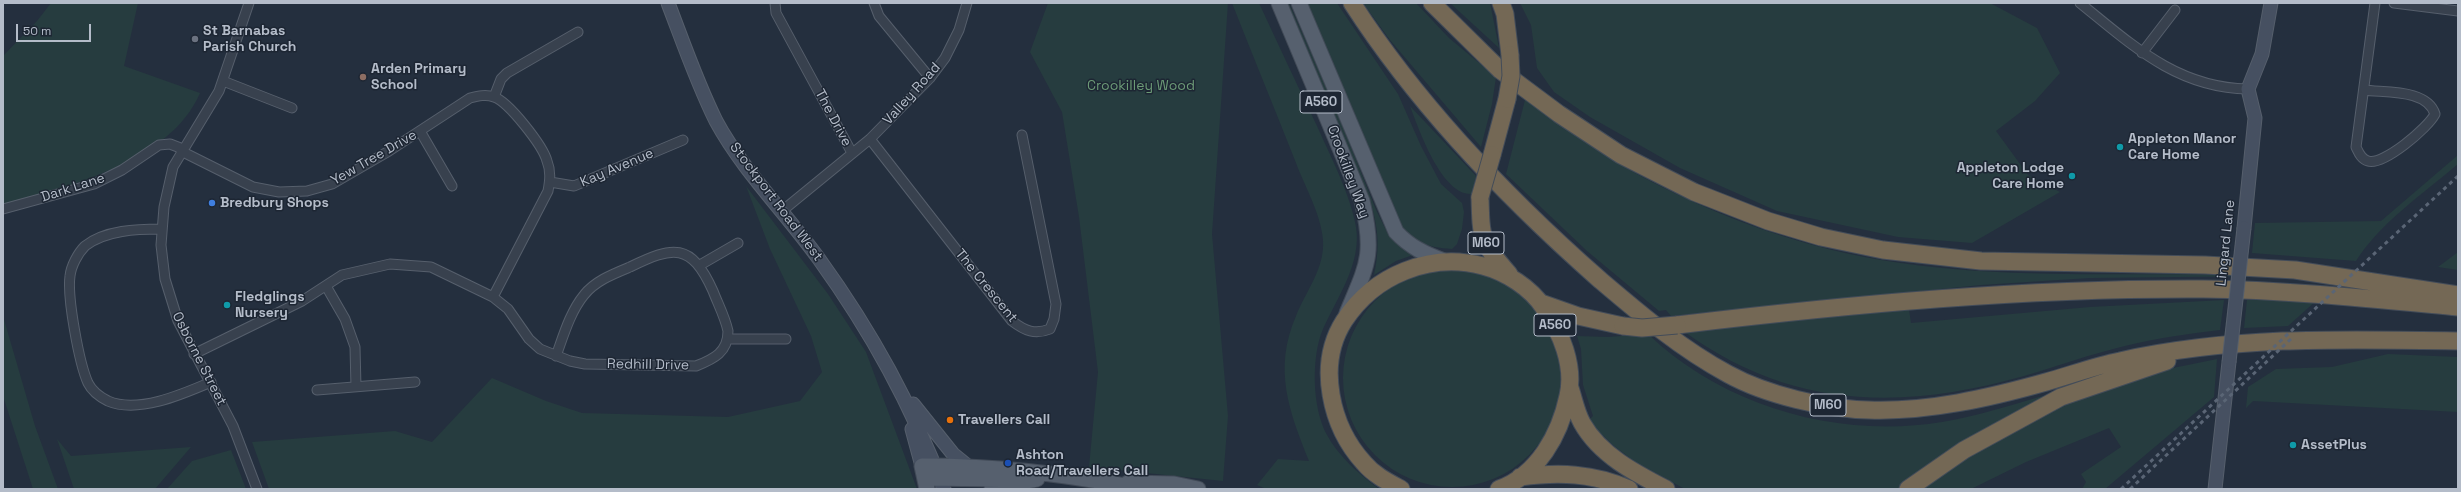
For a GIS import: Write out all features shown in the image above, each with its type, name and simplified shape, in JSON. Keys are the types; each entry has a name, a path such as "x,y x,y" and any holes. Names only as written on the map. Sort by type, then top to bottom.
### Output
{"highway":[{"name":"M60","path":"1352,3 1370,31 1450,132 1474,158 1567,250 1626,302 1691,352 1730,376 1777,394 1817,404 1868,410 1928,407 2043,383 2119,361 2217,344 2342,339 2458,340"},
{"path":"1432,3 1500,70 1559,114 1621,155 1694,192 1768,221 1821,237 1882,250 1981,261 2205,265 2295,270 2458,295"},
{"name":"M60","path":"1501,3 1505,14 1511,76 1507,99 1480,197 1480,231 1490,252 1515,280"},
{"name":"A560","path":"1401,489 1384,480 1365,465 1351,448 1336,415 1329,377 1333,352 1344,321 1370,292 1388,278 1418,266 1444,261 1478,265 1515,280 1541,303 1554,322 1565,348 1570,388 1579,415 1592,438 1636,473 1666,489"},
{"path":"1541,303 1578,316 1623,326 1642,328 1808,309 1970,295 2110,290 2205,290 2306,294 2458,307"},
{"name":"M60","path":"1908,489 1964,450 2061,397 2217,344"},
{"name":"A560","path":"1499,489 1520,477 1544,454 1556,436 1564,417 1570,388"},
{"name":"A560","path":"1520,477 1552,473 1568,473 1594,478 1630,489"}],"main road":[{"name":"Stockport Road West","path":"668,3 717,121 734,148 854,309 902,391 953,454 969,467"},
{"name":"Crookilley Way","path":"1279,3 1360,194 1368,225 1368,261 1344,321"},
{"name":"Crookilley Way","path":"1299,3 1396,232 1406,244 1444,261"},
{"path":"2248,89 2262,54 2271,3"},
{"name":"Lingard Lane","path":"2215,489 2255,118 2248,89"},
{"name":"Stockport Road West","path":"902,391 932,478"},
{"path":"932,478 969,467 1058,475 1107,482 1140,489"},
{"path":"984,489 1058,475"},
{"path":"932,478 1028,480"},
{"path":"1107,482 1174,484 1198,489"}],"street":[{"name":"Osborne Street","path":"249,3 223,81 215,99 182,150 173,167 168,186 162,229 162,263 168,294 178,321 194,354 211,382 232,426 257,489"},
{"name":"The Drive","path":"775,3 776,13 852,153 782,211"},
{"path":"874,3 879,16 930,78"},
{"name":"Valley Road","path":"852,153 870,139 930,78 945,58 959,30 967,3"},
{"path":"2080,3 2142,53 2178,74 2221,88 2248,89"},
{"path":"2364,90 2422,98 2432,106 2435,114 2431,122 2418,134 2378,162 2368,161 2360,156 2356,147 2375,3"},
{"path":"2394,3 2452,8"},
{"path":"2142,53 2175,10"},
{"path":"493,297 548,191 550,182 549,168 544,152 508,107 494,97 501,79 507,73 578,32"},
{"path":"223,81 292,108"},
{"name":"Yew Tree Drive","path":"182,150 254,188 294,192 307,191 332,184 420,131 470,98 483,95 494,97"},
{"path":"420,131 452,186"},
{"name":"The Crescent","path":"870,139 1012,321 1024,330 1040,333 1050,329 1054,319 1056,304 1022,135"},
{"name":"Kay Avenue","path":"550,182 574,186 683,140"},
{"name":"Dark Lane","path":"3,209 94,184 122,170 159,145 170,144 182,150"},
{"path":"162,229 123,232 103,237 85,246 75,260 70,275 70,294 80,356 86,377 89,384 98,396 110,402 124,405 147,403 178,396 211,382"},
{"path":"700,265 738,243"},
{"path":"556,356 568,323 582,297 591,287 658,253 673,251 687,255 700,265 726,322 728,339 786,339"},
{"name":"Redhill Drive","path":"194,354 268,319 326,286 342,275 390,264 431,267 493,297 508,309 529,340 540,349 556,356 585,364 696,366 711,360 718,355 724,348 728,339"},
{"path":"326,286 345,319 355,347 356,387"},
{"path":"318,390 415,382"}],"green space":[{"path":"51,3 138,3 124,66 200,93 186,117 166,137 142,154 115,168 86,180 3,207 3,56 37,21"},
{"name":"Crookilley Wood","path":"1048,3 1228,3 1212,234 1228,416 1223,481 1089,467 1098,372 1079,217 1062,112 1030,52"},
{"path":"1232,3 1259,3 1334,163 1350,202 1356,227 1357,240 1355,254 1347,280 1319,340 1315,368 1316,397 1322,424 1332,443 1350,465 1379,489 1266,489 1257,485 1278,459 1309,461 1295,425 1286,390 1286,354 1289,335 1296,316 1318,270 1323,250 1323,240 1322,230 1316,211"},
{"path":"1285,3 1289,3 1337,112 1376,210 1388,234 1413,255 1396,261 1374,275 1378,243 1373,211"},
{"path":"1303,3 1337,3 1398,94 1421,146 1441,184 1462,203 1464,212 1462,229 1457,244 1452,249 1435,247 1422,243 1398,225"},
{"path":"1363,3 1416,3 1449,38 1496,77 1492,104 1481,147 1390,40"},
{"path":"1450,3 1490,3 1499,48"},
{"path":"1520,3 1990,3 2037,28 2060,73 2035,101 1996,131 2028,175 2060,192 1972,243 1898,237 1777,211 1680,168 1590,117 1554,92 1537,68 1531,25"},
{"path":"1525,100 1620,164 1675,193 1739,221 1828,249 1882,260 1937,268 1993,272 2272,276 2090,278 1981,285 1671,316 1666,310 1659,311 1587,251 1506,174"},
{"path":"1410,106 1476,176 1472,194 1461,192 1451,184 1442,173 1433,160"},
{"path":"2458,155 2458,164 2390,221 2366,247 2356,261 2252,253 2255,223 2381,221"},
{"path":"746,186 828,294 866,352 917,489 269,489 252,442 395,431 432,442 492,378 546,401 582,413 728,417 800,401 822,372 811,336 770,249"},
{"path":"2458,252 2458,270 2438,267"},
{"path":"1441,269 1463,269 1484,273 1504,281 1521,293 1537,309 1549,326 1557,346 1561,367 1561,389 1557,410 1549,430 1537,447 1521,463 1504,475 1484,483 1463,487 1441,487 1420,483 1400,475 1383,463 1367,447 1355,430 1347,410 1343,389 1343,367 1347,346 1355,326 1367,309 1383,293 1400,281 1420,273"},
{"path":"2224,300 2220,330 2172,336 2137,343 2024,376 1978,387 1933,395 1890,398 1847,396 1805,388 1763,375 1722,356 1682,330 1908,303 1911,323 2090,307"},
{"path":"2247,300 2317,300 2288,326 2244,328"},
{"path":"3,316 35,426 58,489 33,489 3,396"},
{"path":"1648,334 1678,359 1712,381 1747,398 1785,412 1824,421 1863,426 1903,426 1942,422 1982,413 2050,394 1897,489 1685,489 1638,464 1614,446 1596,429 1590,419 1593,416 1583,385 1581,349 1577,336 1608,337"},
{"path":"2388,354 2458,357 2458,412 2253,401 2246,408 2248,387 2276,369 2332,367"},
{"path":"2217,359 2214,397 2105,489 2082,489 2086,482 2081,474 2121,447 2109,428 2026,462 1971,489 1919,489 1990,442 2040,414 2066,402 2092,391 2131,378"},
{"path":"57,439 71,456 191,447 155,489 74,489"},
{"path":"231,450 246,489 167,489 192,461"}],"railway":[{"path":"2121,489 2458,176"},
{"path":"2130,489 2292,338"}],"place":[{"name":"St Barnabas Parish Church","path":"195,39"},
{"name":"Arden Primary School","path":"363,77"},
{"name":"Appleton Manor Care Home","path":"2120,147"},
{"name":"Appleton Lodge Care Home","path":"2072,176"},
{"name":"Bredbury Shops","path":"212,203"},
{"name":"Fledglings Nursery","path":"227,305"},
{"name":"Travellers Call","path":"950,420"},
{"name":"AssetPlus","path":"2293,445"},
{"name":"Ashton Road/Travellers Call","path":"1008,463"}]}
